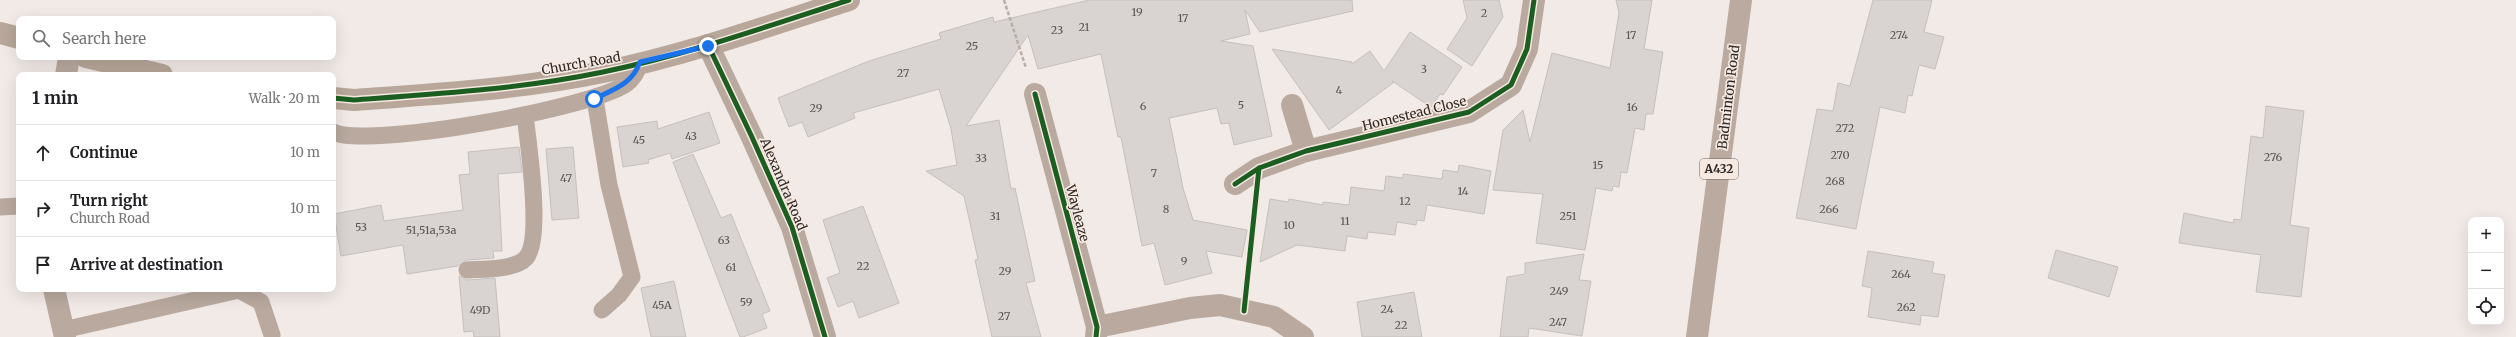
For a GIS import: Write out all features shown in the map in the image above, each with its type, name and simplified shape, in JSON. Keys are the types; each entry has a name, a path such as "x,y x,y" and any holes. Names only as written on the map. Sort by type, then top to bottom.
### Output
{"main road":[{"name":"Badminton Road","path":"1697,337 1741,0"}],"street":[{"name":"Church Road","path":"336,98 354,100 477,91 602,72 708,46 849,0"},
{"name":"Homestead Close","path":"1235,184 1259,168 1306,151 1469,112 1511,85 1527,49 1534,0"},
{"path":"0,33 16,37"},
{"name":"Alexandra Road","path":"708,46 751,135 792,227 824,337"},
{"path":"66,72 68,60"},
{"path":"99,60 149,72"},
{"name":"Wayleaze","path":"1035,94 1096,332 1190,308 1220,305 1274,317 1303,337"},
{"path":"1292,105 1306,151"},
{"path":"55,292 64,334"}],"lane":[{"path":"336,133 347,136 395,134 456,127 525,115 594,99 626,84 636,74 640,62"},
{"path":"594,99 609,185 632,277 619,295 602,310"},
{"path":"467,270 503,268 526,258 531,250 533,239 533,203 525,115"},
{"path":"0,207 16,206"},
{"path":"64,334 231,292"},
{"path":"243,292 261,302 272,335"}],"path":[{"path":"1004,0 1035,94"}],"building":[{"path":"1089,0 1352,0 1353,11 1260,32 1245,10 1250,34 1221,41 1253,46 1272,136 1234,145 1229,123 1221,124 1217,108 1169,118 1183,188 1193,220 1247,230 1242,257 1206,251 1212,273 1165,285 1154,243 1142,246 1121,137 1118,137 1101,54 1038,69 1028,35 966,126 999,120 1011,189 1015,188 1035,281 1026,283 1041,337 992,337 975,260 978,259 964,196 926,171 957,165 951,129 939,89 853,113 855,118 808,137 802,122 789,127 778,98 869,61 941,39 939,33 993,17 994,22"},
{"path":"1463,0 1499,0 1503,17 1472,66 1447,49 1467,18"},
{"path":"1616,0 1652,0 1644,49 1663,52 1653,114 1646,114 1644,130 1635,128 1627,173 1621,172 1619,187 1613,186 1612,191 1596,188 1585,250 1536,243 1543,194 1493,190 1503,130 1523,110 1530,142 1552,53 1610,68 1619,13"},
{"path":"1873,0 1932,0 1924,32 1944,37 1935,69 1919,65 1912,96 1908,95 1905,113 1880,107 1856,229 1796,218 1817,109 1833,111 1838,83 1850,86"},
{"path":"1410,32 1462,67 1443,95 1440,94 1431,107 1392,81 1393,83 1329,130 1272,49 1352,62 1352,64 1370,51 1384,71"},
{"path":"2266,106 2304,111 2290,225 2309,228 2301,297 2256,292 2261,255 2179,243 2184,213 2233,223 2234,219 2241,220 2251,136 2263,138"},
{"path":"709,112 720,143 672,159 670,153 648,160 649,163 623,167 617,127 657,121 658,129"},
{"path":"519,147 522,172 498,174 502,251 493,251 494,258 467,260 458,266 407,274 403,245 341,256 336,226 336,214 381,205 384,221 463,210 459,175 470,174 468,152"},
{"path":"573,147 579,218 552,220 546,149"},
{"path":"693,154 721,218 731,214 770,311 762,314 767,328 743,337 740,337 673,162"},
{"path":"1459,165 1491,171 1484,214 1427,205 1424,221 1417,220 1416,225 1397,222 1395,235 1368,232 1367,239 1347,236 1345,251 1297,245 1260,262 1270,199 1288,202 1289,199 1323,205 1323,202 1349,205 1351,187 1384,191 1386,176 1403,178 1403,174 1442,179 1443,170 1458,172"},
{"path":"863,206 899,303 859,318 853,301 838,307 827,278 840,273 823,220"},
{"path":"2056,250 2118,267 2109,297 2048,278"},
{"path":"1868,251 1934,262 1932,273 1945,275 1938,317 1921,315 1920,325 1868,317 1872,288 1862,286"},
{"path":"1584,254 1579,280 1591,281 1582,336 1529,328 1528,337 1500,337 1507,277 1525,274 1525,263"},
{"path":"459,276 467,280 495,278 500,337 474,337 473,331 464,332"},
{"path":"674,281 686,337 651,337 641,288"},
{"path":"1414,292 1422,337 1362,337 1357,302"}],"cycle path":[{"path":"336,98 354,100 479,90 572,78 634,65 696,49 849,0"},
{"path":"1235,184 1259,168 1306,151 1469,112 1511,85 1527,49 1534,0"},
{"path":"708,45 751,135 792,227 825,337"},
{"path":"1035,94 1097,327 1096,337"},
{"path":"1244,311 1259,168"}],"route":[{"path":"594,99 626,84 636,74 640,62 708,46"}]}
